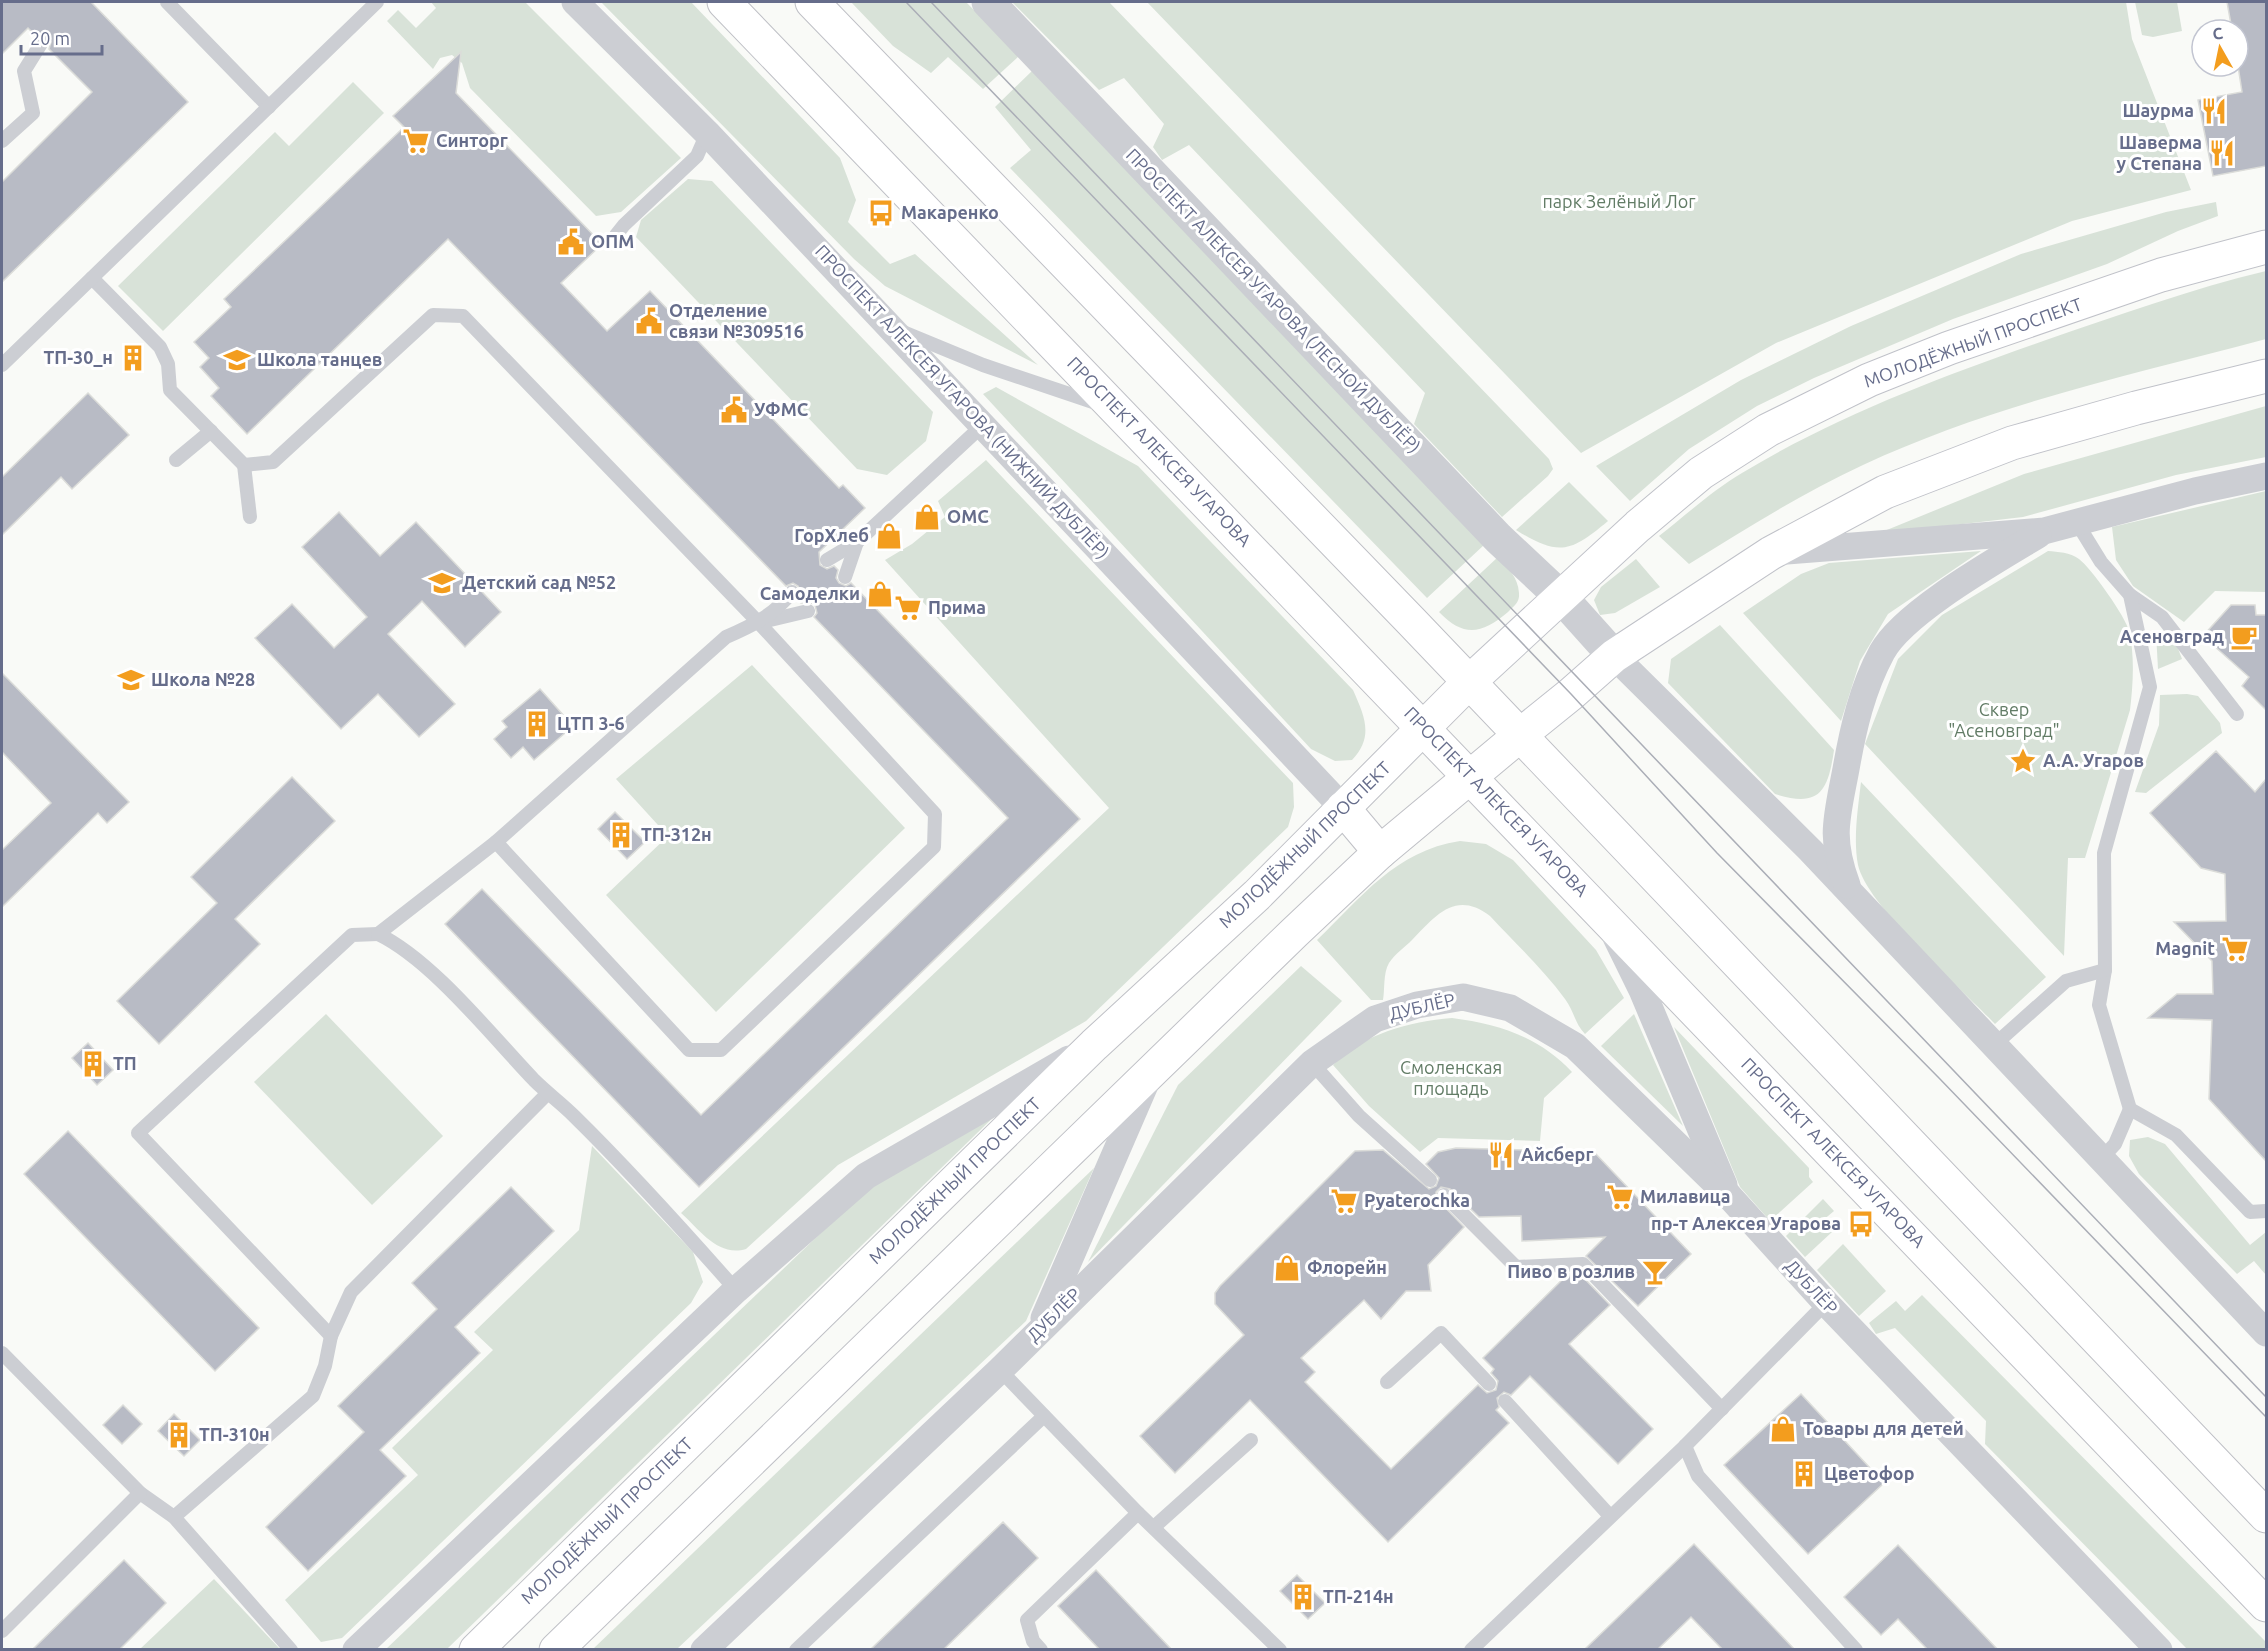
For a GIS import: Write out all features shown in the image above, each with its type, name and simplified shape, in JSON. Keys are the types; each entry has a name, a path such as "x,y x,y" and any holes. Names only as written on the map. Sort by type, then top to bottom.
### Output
{"main road":[{"name":"ПРОСПЕКТ АЛЕКСЕЯ УГАРОВА","path":"724,2 1121,411 2266,1605"},
{"path":"812,2 2266,1516"},
{"name":"МОЛОДЁЖНЫЙ ПРОСПЕКТ","path":"476,1650 1094,1045 1257,895 1425,729 1468,683 1638,526 1701,473 1778,425 1869,380 1949,348 2161,275 2266,247"},
{"path":"556,1650 1380,852 1614,656 1771,553 1885,492 2012,443 2136,408 2266,376"},
{"path":"1343,808 1380,852"}],"street":[{"name":"ПРОСПЕКТ АЛЕКСЕЯ УГАРОВА (НИЖНИЙ ДУБЛЁР)","path":"575,2 707,133 893,328 1343,808"},
{"name":"ПРОСПЕКТ АЛЕКСЕЯ УГАРОВА (ЛЕСНОЙ ДУБЛЁР)","path":"988,2 1498,538 1562,598 1614,656"},
{"path":"1771,553 2044,531 2195,491 2266,476"},
{"path":"1849,892 1839,862 1834,831 1855,716 1883,651 1904,626 1935,601 2044,531"},
{"path":"1614,656 1849,892 2266,1333"},
{"path":"1605,915 1642,990 1729,1196"},
{"name":"ДУБЛЁР","path":"704,1650 1000,1370 1312,1063 1375,1019 1417,1005 1463,998 1510,1008 1575,1046 1729,1196 1826,1303 2159,1650"},
{"path":"356,1650 736,1290 866,1176 1094,1045"},
{"path":"1039,1330 1150,1074"}],"lane":[{"path":"167,2 268,107"},
{"path":"2,365 377,2"},
{"path":"2,141 33,113 24,71 42,42"},
{"path":"616,235 697,156 707,133"},
{"path":"92,278 160,348 168,364 170,390 243,465 250,518"},
{"path":"243,465 273,462 433,315 463,316 759,623 935,814 934,847 721,1050 689,1050 496,842"},
{"path":"893,328 983,365 1121,411"},
{"path":"827,560 857,542 983,425"},
{"path":"176,460 211,431"},
{"path":"2076,523 2101,562 2130,595 2162,617 2237,714"},
{"path":"845,577 857,542"},
{"path":"759,623 782,605 792,592"},
{"path":"2101,1159 2115,1144 2130,1109 2099,1005 2105,970 2104,853 2150,687 2130,595"},
{"path":"378,934 496,842 726,637 759,623 808,611"},
{"path":"331,1336 138,1133 352,935 378,934 400,945 426,967 547,1094 573,1114 684,1230 736,1290"},
{"path":"1993,1046 2066,981 2105,970"},
{"path":"1312,1063 1359,1116 1430,1180"},
{"path":"174,1517 313,1396 325,1365 331,1336 351,1292 547,1094"},
{"path":"2130,1109 2176,1134 2250,1212 2266,1211"},
{"path":"1444,1195 1516,1267 1583,1264 1722,1409"},
{"path":"1471,1650 1685,1446 1826,1303"},
{"path":"1387,1382 1442,1333 1490,1384"},
{"path":"2,1353 140,1493 174,1517 291,1650"},
{"path":"1000,1370 1138,1513 1280,1650"},
{"path":"1505,1401 1610,1516"},
{"path":"796,1650 1044,1416"},
{"path":"1154,1527 1251,1440"},
{"path":"1685,1446 1698,1476 1856,1650"},
{"path":"2,1631 140,1493"},
{"path":"1041,1650 1033,1641 1027,1620 1138,1513"}],"green space":[{"path":"431,2 525,2 681,158 621,212 596,216 470,88 462,63 452,55 440,58 433,69 387,21 398,10 416,28 436,8"},
{"path":"601,2 691,2 840,158 856,200 848,222 890,264 915,254 1038,365 885,286 854,259"},
{"path":"851,2 966,2 1019,56 983,89 948,57 931,73 893,46"},
{"path":"1012,2 1109,2 1549,459 1553,469 1548,476 1502,517 1414,424 1425,393 1189,145 1162,160 1153,147 1164,124 1124,78 1099,90"},
{"name":"парк Зелёный Лог","path":"1147,2 2126,2 2132,39 2191,190 2072,221 1776,343 1581,453"},
{"path":"2135,2 2177,2 2182,31 2153,37 2142,35"},
{"path":"1033,70 1484,545 1427,598 1010,168 1031,150 995,107"},
{"path":"353,82 384,113 163,331 118,286 275,132 289,146"},
{"path":"688,179 712,181 933,412 926,441 887,475 857,469 636,237 641,220"},
{"path":"2216,202 2218,216 2178,231 2107,264 1953,319 1814,378 1757,406 1689,449 1630,501 1596,466 1741,380 1851,326 2021,254 2166,212"},
{"path":"2266,271 2266,339 2011,408 1912,444 1818,487 1689,564 1659,536 1731,480 1778,452 1853,415 1929,383 2046,340 2183,294"},
{"path":"996,387 1138,466 1353,690 1364,718 1365,735 1359,751 1352,760 1335,761 1311,749 983,394"},
{"path":"2266,406 2266,457 2176,475 2023,517 1877,534 2024,474"},
{"path":"986,460 1293,783 1294,807 1288,827 1086,1021 838,1165 746,1249 736,1250 718,1246 681,1213 1109,808 885,560 912,544 945,517 938,501"},
{"path":"1569,482 1608,521 1574,545 1564,547 1543,544 1516,530"},
{"path":"2266,491 2266,592 2215,591 2184,622 2133,586 2116,560 2112,527"},
{"path":"1981,551 1888,614 1860,661 1841,721 1743,613 1801,574 1829,563"},
{"name":"Сквер \"Асеновград\"","path":"2048,551 2072,555 2079,559 2099,582 2126,624 2133,660 2130,710 2085,858 2068,858 2064,956 1865,744 1898,659 1942,615"},
{"path":"1498,557 1512,573 1518,587 1519,599 1508,612 1490,625 1473,630 1457,626 1439,612"},
{"path":"1636,559 1660,587 1615,613 1600,615 1594,600 1601,587"},
{"path":"1720,625 1834,750 1828,777 1819,793 1802,799 1775,794 1668,683 1671,659"},
{"path":"2156,633 2177,646 2182,659 2158,669"},
{"path":"752,665 905,828 716,1012 606,895 668,836 616,779"},
{"path":"2160,695 2198,696 2220,723 2222,733 2146,793 2135,792 2159,725"},
{"path":"1861,782 2046,977 1995,1024 1918,947 1865,882 1858,865 1856,845"},
{"path":"1460,841 1486,844 1513,860 1596,950 1624,998 1585,1034 1568,1004 1529,956 1490,916 1467,905 1447,909 1438,915 1389,963 1385,976 1383,1000 1371,1000 1317,940 1365,892 1398,865 1437,846"},
{"path":"1301,966 1342,1001 1088,1262 1178,1085"},
{"path":"326,1014 443,1136 372,1205 254,1082"},
{"path":"1634,1014 1683,1126 1601,1046"},
{"name":"Смоленская площадь","path":"1452,1018 1486,1024 1517,1034 1546,1050 1572,1072 1544,1098 1540,1141 1438,1138 1420,1152 1369,1106 1333,1065 1359,1045 1388,1031 1403,1026"},
{"path":"1674,1027 1809,1168 1809,1177 1813,1182 1770,1221 1740,1187"},
{"path":"1007,1104 447,1649 385,1650 872,1184"},
{"path":"2148,1137 2165,1144 2250,1245 2266,1232 2266,1275 2254,1261 2237,1274 2139,1174 2129,1156 2130,1140"},
{"path":"592,1146 693,1252 703,1282 691,1303 342,1638 321,1642 285,1600 418,1475 392,1448 493,1350 474,1332 579,1230"},
{"path":"1094,1168 1026,1321 677,1649 593,1649"},
{"path":"1823,1199 1834,1211 1822,1221 1832,1232 1805,1257 1786,1236"},
{"path":"1843,1244 1886,1291 1859,1316 1817,1270"},
{"path":"1922,1295 2266,1642 2266,1649 2187,1649 1985,1444 1986,1421 1895,1328 1876,1334 1869,1323 1896,1301 1905,1311"},
{"path":"214,1579 280,1649 140,1649"}],"building":[{"path":"2,2 91,2 188,102 2,282 2,182 92,92 49,49 51,42 46,34 36,36 28,28 2,54"},
{"path":"2227,2 2266,2 2266,166 2213,176 2198,100 2242,92 2240,78 2250,78 2250,18 2230,18"},
{"path":"461,52 456,93 602,244 561,283 607,331 650,291 839,488 843,485 865,508 819,552 820,565 827,569 834,566 838,570 836,578 839,583 846,586 851,583 1080,819 699,1187 445,924 482,889 701,1115 1008,818 814,617 817,613 815,605 810,602 801,603 798,599 801,593 798,586 793,583 786,586 448,239 247,434 211,396 219,388 200,367 209,358 194,342 231,307 224,299 404,127 393,116"},
{"path":"88,393 129,435 72,489 61,477 2,535 2,477"},
{"path":"339,512 380,556 416,522 501,612 465,647 422,601 388,634 455,704 419,737 378,694 341,729 255,638 292,604 334,648 367,617 302,547"},
{"path":"2231,605 2255,605 2256,615 2266,615 2266,710 2242,686 2249,677 2203,636"},
{"path":"2,673 129,802 107,823 98,813 2,907 2,850 51,803 2,752"},
{"name":"ЦТП 3-6","path":"540,689 573,726 534,760 523,747 511,758 494,739 507,727 502,721"},
{"path":"2216,751 2255,792 2266,779 2266,1161 2209,1099 2212,1020 2148,1018 2177,994 2213,994 2212,961 2174,922 2226,921 2225,874 2201,868 2150,813"},
{"path":"292,777 335,821 235,919 260,944 159,1044 117,1001 217,903 191,877"},
{"name":"ТП-312н","path":"615,812 645,842 627,859 598,829"},
{"name":"ТП","path":"88,1043 113,1070 97,1085 72,1058"},
{"path":"68,1131 259,1328 215,1371 24,1174"},
{"path":"1456,1148 1594,1152 1691,1254 1638,1306 1586,1256 1605,1237 1522,1241 1521,1216 1479,1217 1450,1189 1441,1187 1436,1192 1436,1198 1464,1227 1428,1265 1431,1291 1406,1291 1381,1319 1364,1300 1301,1358 1315,1372 1305,1382 1391,1469 1478,1385 1487,1393 1496,1390 1498,1381 1491,1373 1494,1369 1483,1358 1568,1274 1579,1273 1610,1305 1569,1344 1653,1429 1618,1464 1530,1376 1511,1395 1504,1392 1497,1398 1499,1407 1496,1410 1509,1423 1388,1542 1250,1400 1175,1473 1140,1436 1244,1335 1215,1304 1215,1293 1220,1286 1355,1151 1383,1150 1429,1189 1436,1186 1439,1178 1426,1164 1438,1152"},
{"path":"511,1187 554,1231 455,1327 480,1353 380,1450 406,1476 308,1571 266,1527 364,1432 338,1406 437,1309 412,1283"},
{"name":"Цветофор","path":"1801,1394 1884,1483 1808,1554 1724,1465"},
{"path":"123,1405 142,1424 122,1444 103,1425"},
{"name":"ТП-310н","path":"174,1414 200,1440 184,1456 158,1431"},
{"path":"1003,1522 1038,1558 943,1650 870,1650"},
{"path":"1694,1544 1795,1650 1723,1650 1691,1617 1657,1650 1584,1650"},
{"path":"1898,1545 1998,1650 1928,1650 1898,1619 1881,1635 1844,1597"},
{"path":"124,1560 166,1603 119,1650 32,1650"},
{"path":"1096,1570 1172,1650 1100,1650 1058,1606"},
{"name":"ТП-214н","path":"1297,1575 1325,1603 1308,1619 1280,1591"}],"tram line":[{"path":"906,2 1571,694 1717,853 1939,1078 2266,1417"},
{"path":"931,2 2266,1397"}],"place":[{"name":"Шаурма","path":"2214,111"},
{"name":"Синторг","path":"416,141"},
{"name":"Шаверма у Степана","path":"2222,153"},
{"name":"Макаренко","path":"881,213"},
{"name":"ОПМ","path":"571,242"},
{"name":"Отделение связи №309516","path":"649,321"},
{"name":"ТП-30_н","path":"133,358"},
{"name":"Школа танцев","path":"237,360"},
{"name":"УФМС","path":"734,410"},
{"name":"ОМС","path":"927,517"},
{"name":"ГорХлеб","path":"889,536"},
{"name":"Детский сад №52","path":"442,583"},
{"name":"Самоделки","path":"880,594"},
{"name":"Прима","path":"908,608"},
{"name":"Асеновград","path":"2244,637"},
{"name":"Школа №28","path":"131,680"},
{"name":"ЦТП 3-6","path":"537,724"},
{"name":"А.А. Угаров","path":"2023,761"},
{"name":"ТП-312н","path":"621,835"},
{"name":"Magnit","path":"2235,949"},
{"name":"ТП","path":"93,1064"},
{"name":"Айсберг","path":"1501,1155"},
{"name":"Милавица","path":"1620,1197"},
{"name":"Pyaterochka","path":"1344,1201"},
{"name":"пр-т Алексея Угарова","path":"1861,1224"},
{"name":"Флорейн","path":"1287,1268"},
{"name":"Пиво в розлив","path":"1655,1272"},
{"name":"Товары для детей","path":"1783,1429"},
{"name":"ТП-310н","path":"179,1435"},
{"name":"Цветофор","path":"1804,1474"},
{"name":"ТП-214н","path":"1303,1597"}]}
